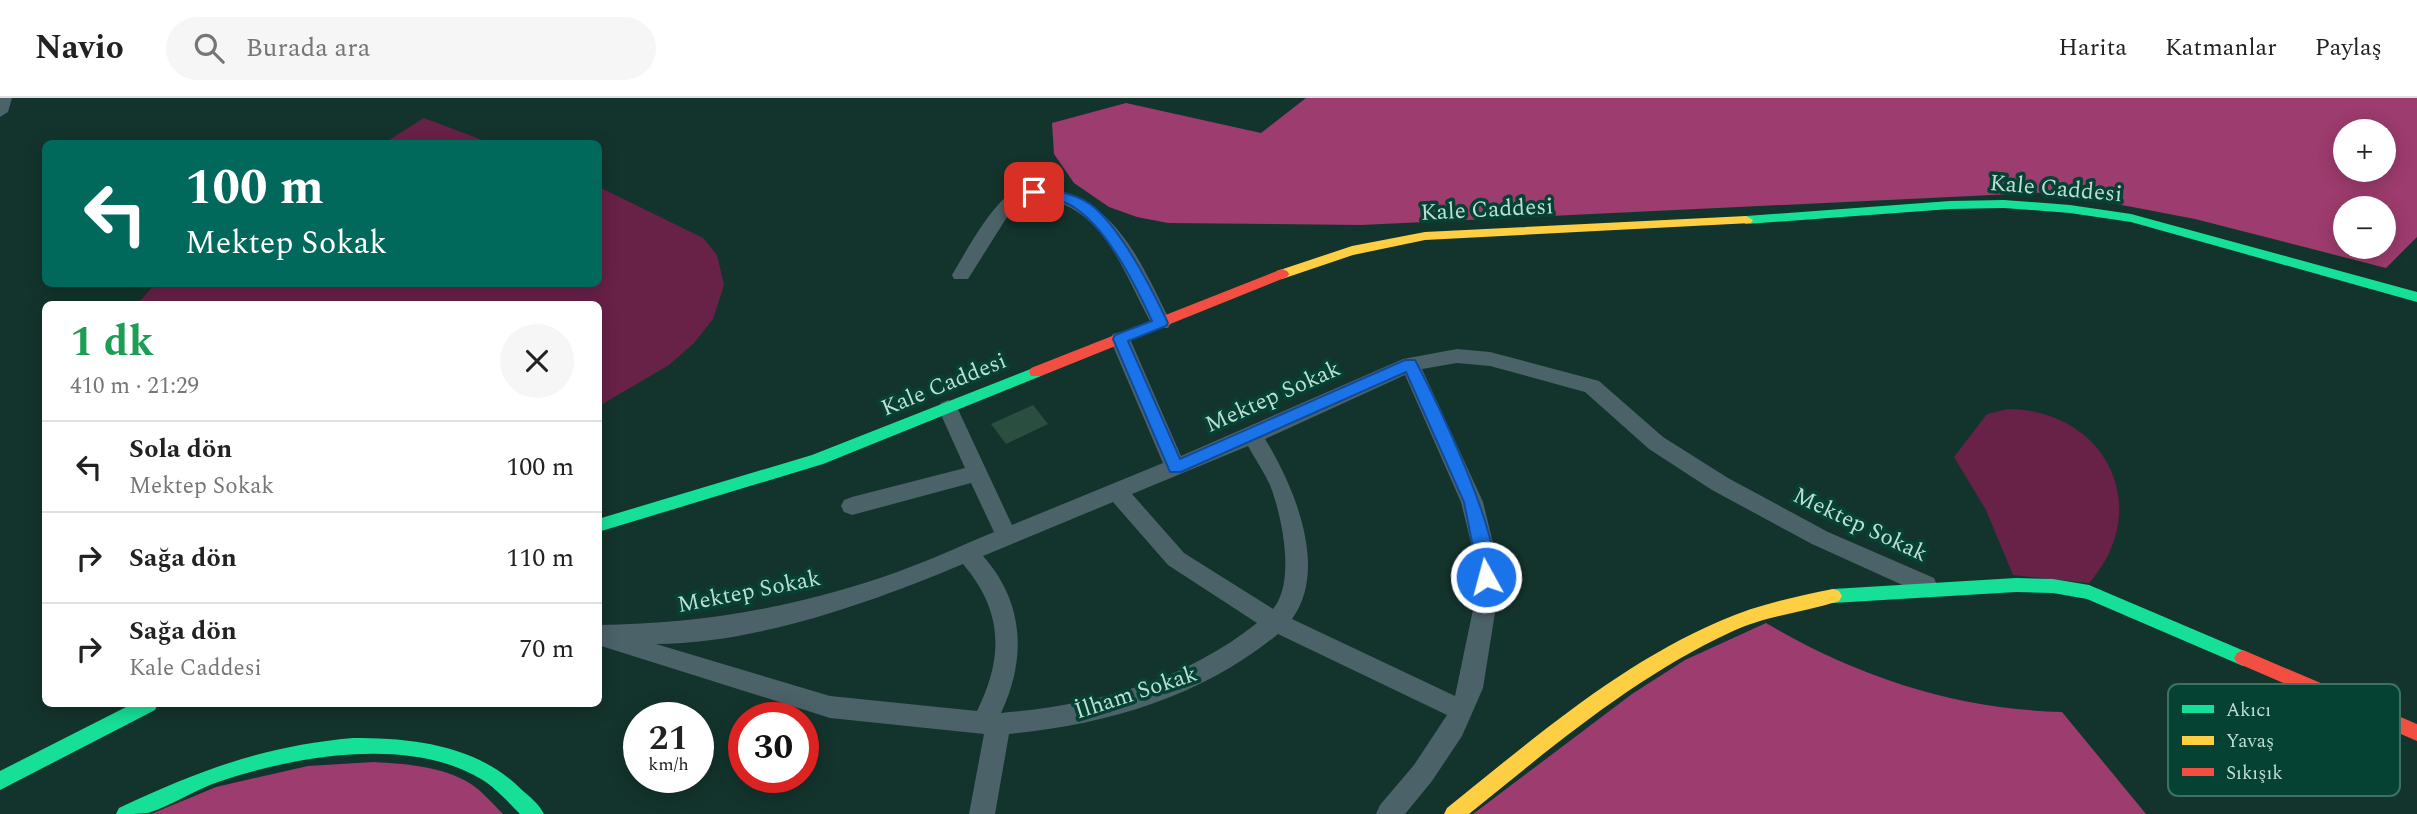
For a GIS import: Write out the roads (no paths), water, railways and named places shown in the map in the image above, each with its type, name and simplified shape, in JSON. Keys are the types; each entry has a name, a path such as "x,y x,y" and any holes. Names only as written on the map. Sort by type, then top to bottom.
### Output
{"street":[{"path":"0,112 4,98"},
{"path":"961,275 1001,213 1022,193 1055,194 1090,211 1133,270 1161,323"},
{"name":"Kale Caddesi","path":"602,525 817,460 1330,255 1402,239 1750,220 1977,204 2070,209 2130,218 2417,297"},
{"path":"1120,339 1176,468"},
{"name":"Mektep Sokak","path":"602,636 666,634 752,622 842,600 927,571 1176,468 1410,364 1457,356 1479,357 1592,386 1656,443 1720,484 1820,538 1934,589"},
{"path":"1389,814 1439,751 1471,688 1483,623 1486,589 1484,551 1472,502 1410,364"},
{"path":"948,408 1007,537"},
{"name":"İlham Sokak","path":"602,637 830,707 991,723 1038,722 1080,713 1178,682 1229,657 1275,622 1295,594 1298,568 1280,485 1252,436"},
{"path":"852,506 977,472"},
{"path":"1117,492 1176,559 1275,622 1461,710"},
{"path":"967,553 995,588 1005,612 1008,630 1007,667 991,723 982,814"},
{"path":"1454,814 1600,702 1716,630 1764,611 1811,598 1858,592 2042,584 2089,592 2303,684"},
{"path":"0,781 100,732 144,707"},
{"path":"2400,726 2417,733"},
{"path":"126,814 191,784 250,763 361,748 410,750 468,763 495,777 534,814"}]}
